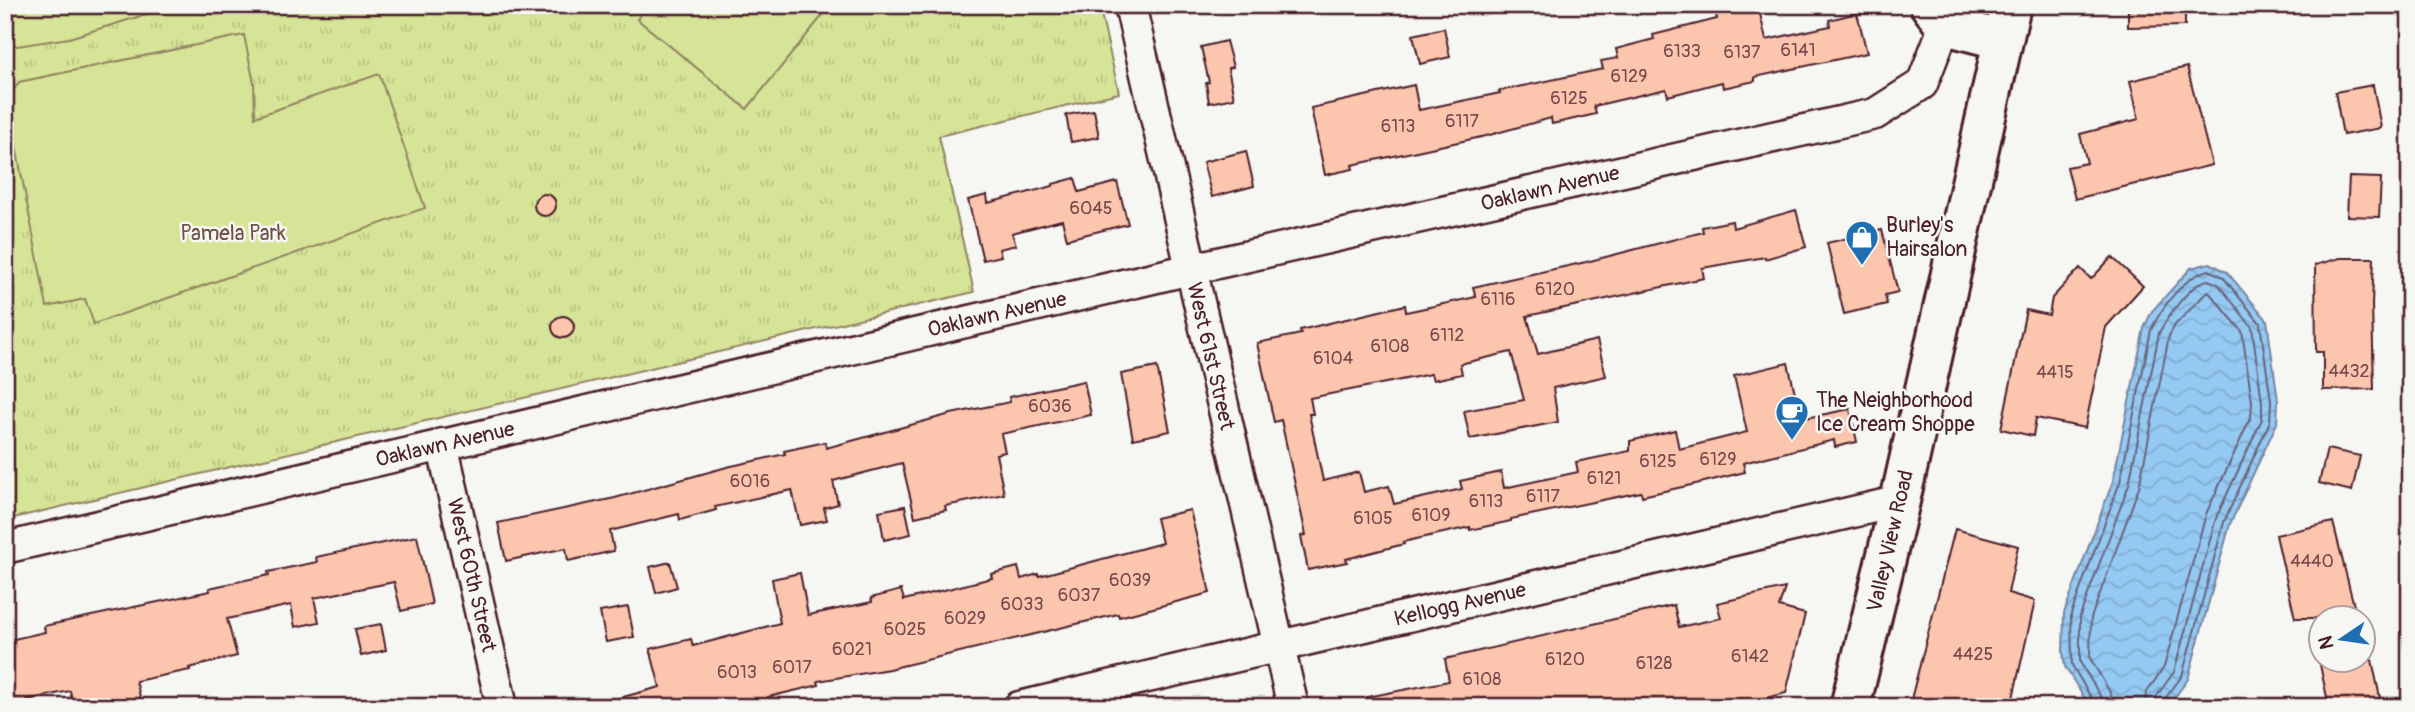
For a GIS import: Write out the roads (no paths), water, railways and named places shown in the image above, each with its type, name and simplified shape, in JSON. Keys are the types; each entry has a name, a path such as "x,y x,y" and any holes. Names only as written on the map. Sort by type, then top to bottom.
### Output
{"street":[{"name":"West 61st Street","path":"1130,5 1293,707"},
{"name":"Oaklawn Avenue","path":"5,548 1191,269 1875,114 1922,84 1937,15"},
{"path":"1937,15 2006,22"},
{"name":"Valley View Road","path":"1850,707 1900,501 2006,22"},
{"name":"West 60th Street","path":"442,444 502,707"},
{"name":"Kellogg Avenue","path":"1019,707 1900,501"}],"water":[{"path":"2210,263 2227,272 2267,320 2278,401 2277,423 2230,524 2188,679 2168,707 2090,707 2065,667 2064,613 2113,481 2144,328 2152,311 2191,268"}],"place":[{"name":"Burley's Hairsalon","path":"1862,267"},
{"name":"The Neighborhood Ice Cream Shoppe","path":"1792,442"}],"park label":[{"name":"Pamela Park","path":"233,233"}]}
